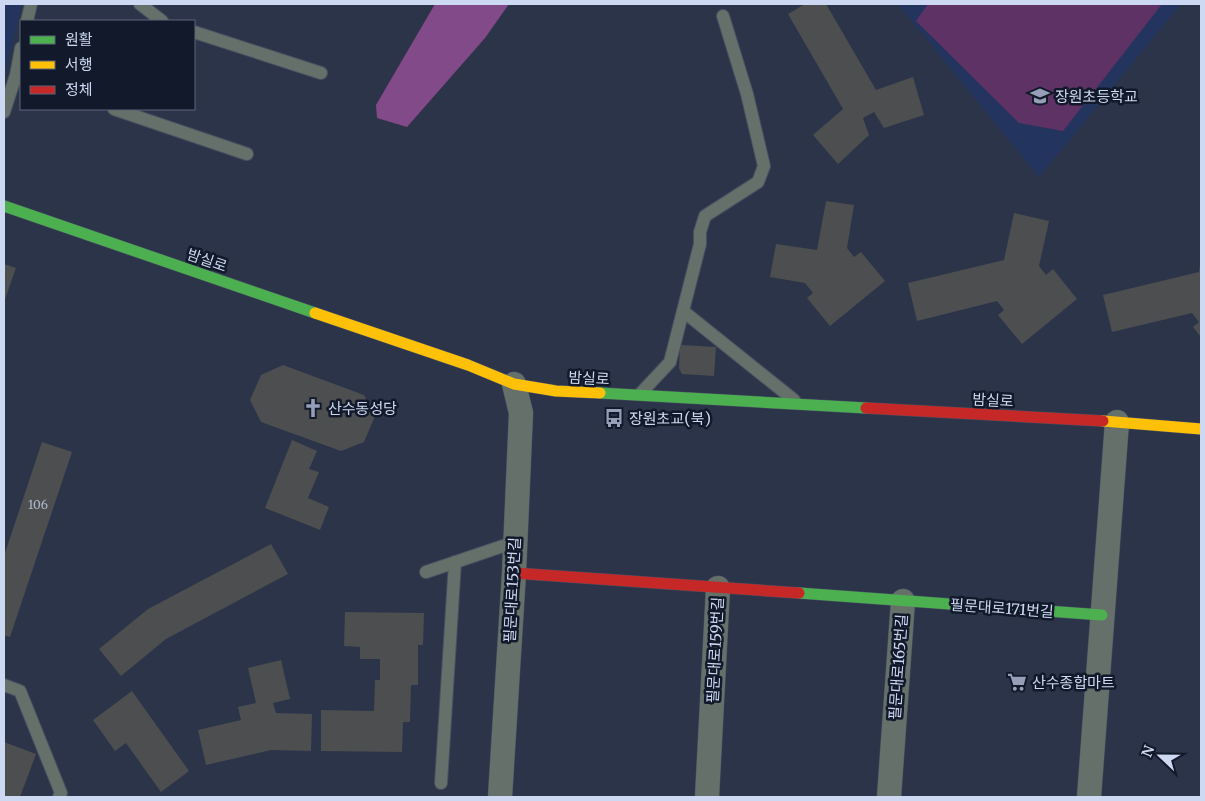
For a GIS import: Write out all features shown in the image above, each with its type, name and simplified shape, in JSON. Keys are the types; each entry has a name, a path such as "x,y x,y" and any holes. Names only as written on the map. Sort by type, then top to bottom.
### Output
{"main road":[{"name":"밤실로","path":"4,206 468,365 514,384 556,391 1117,422 1201,430"},
{"name":"필문대로159번길","path":"514,573 718,588"},
{"name":"필문대로165번길","path":"718,588 903,601"},
{"name":"필문대로171번길","path":"903,601 1102,615"}],"street":[{"name":"필문대로153번길","path":"500,797 514,573 521,413 514,384"},
{"path":"1088,797 1117,422"},
{"name":"필문대로159번길","path":"707,797 718,588"},
{"name":"필문대로165번길","path":"889,797 903,601"}],"lane":[{"path":"27,20 31,4"},
{"path":"140,4 161,20"},
{"path":"639,396 670,362 700,244 700,232 705,216 758,182 764,166 747,94 723,16"},
{"path":"195,32 321,74"},
{"path":"4,112 18,76 20,57"},
{"path":"117,110 247,154"},
{"path":"683,311 800,405"},
{"path":"426,572 515,542"},
{"path":"441,783 455,562"},
{"path":"4,685 20,691 61,793 59,797"}],"shaded area":[{"path":"4,4 22,4 4,77"},
{"path":"435,4 509,4 485,38 407,127 377,118 376,105"},
{"name":"장원초등학교","path":"898,4 1181,4 1039,177"},
{"name":"장원초등학교","path":"928,4 1162,4 1063,131 1019,123 916,21"}],"building":[{"path":"805,4 826,4 876,90 913,77 924,115 884,128 874,112 863,118 869,135 838,164 813,135 843,109 788,14"},
{"path":"826,201 854,205 847,248 854,257 861,252 885,281 830,326 807,298 813,293 805,283 770,277 776,244 817,250"},
{"path":"1014,213 1049,221 1039,266 1046,275 1053,269 1077,299 1022,344 998,315 1004,310 997,301 917,321 908,283 1004,260"},
{"path":"4,264 16,268 4,302"},
{"path":"1200,264 1201,337 1193,327 1199,322 1192,313 1112,332 1103,295 1199,272"},
{"path":"680,345 716,347 714,376 682,374 679,368"},
{"name":"산수동성당","path":"283,365 364,395 375,416 364,442 341,451 261,422 250,400 261,375"},
{"path":"292,440 317,451 309,469 319,472 308,498 329,507 320,530 265,508"},
{"path":"42,442 72,452 10,637 4,635 4,556"},
{"path":"271,544 288,574 166,639 121,676 99,649 148,609"},
{"path":"345,612 424,613 423,645 418,645 418,685 411,685 410,722 403,722 402,752 321,751 321,710 374,711 375,680 380,680 380,659 360,659 360,647 344,646"},
{"path":"281,660 290,699 273,703 276,713 312,714 311,751 271,750 206,765 198,730 241,720 238,707 256,703 248,668"},
{"path":"132,691 189,771 161,792 126,743 115,751 93,720"},
{"path":"4,742 36,754 20,797 4,797"}],"traffic: fast":[{"path":"4,206 315,313"},
{"path":"600,393 866,408"},
{"path":"799,593 1102,615"}],"traffic: slow":[{"path":"315,313 468,365 514,384 556,391 600,393"},
{"path":"1103,421 1201,429"}],"traffic: jam":[{"path":"866,408 1103,421"},
{"path":"514,573 799,593"}],"place":[{"name":"장원초등학교","path":"1040,96"},
{"name":"산수동성당","path":"313,408"},
{"name":"장원초교(북)","path":"614,418"},
{"name":"산수종합마트","path":"1017,682"}]}
